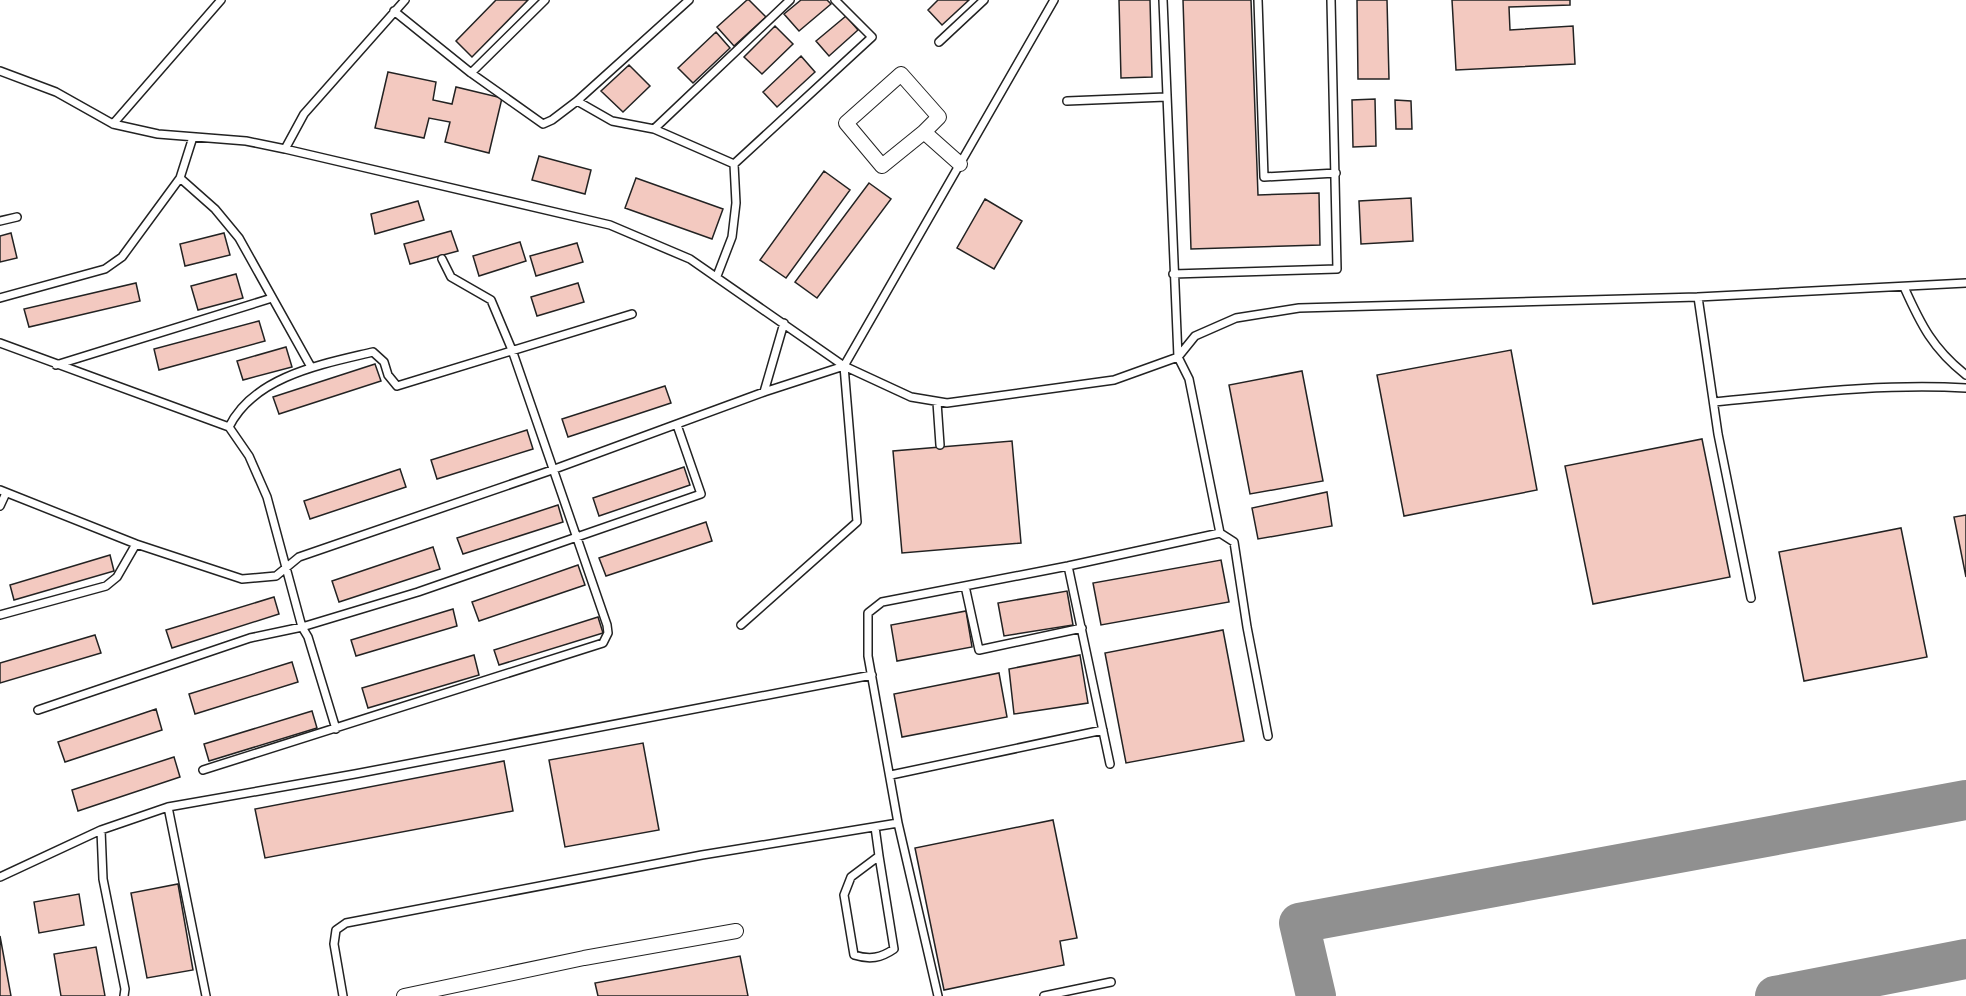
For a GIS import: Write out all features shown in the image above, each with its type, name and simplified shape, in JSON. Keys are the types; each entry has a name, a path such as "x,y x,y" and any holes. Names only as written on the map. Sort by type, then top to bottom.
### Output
{"street":[{"path":"901,74 939,117 924,132 882,166 846,123 901,74"},
{"path":"924,132 960,164"},
{"path":"404,996 584,958 736,931"}],"lane":[{"path":"113,124 221,0"},
{"path":"285,149 304,114 405,0"},
{"path":"471,73 545,0"},
{"path":"394,12 471,73 543,124 577,101 689,0"},
{"path":"654,129 790,0"},
{"path":"734,164 872,37 835,0"},
{"path":"939,42 984,0"},
{"path":"741,625 856,522 844,366 1054,0"},
{"path":"1163,0 1178,357 1189,378 1220,533"},
{"path":"1258,0 1264,177 1336,173"},
{"path":"1173,273 1338,269 1330,0"},
{"path":"0,71 56,92 113,124 158,134 246,141 610,225 690,259 844,366 911,398 947,403 1114,380 1178,357 1195,336 1236,318 1299,308 1698,297 1966,283"},
{"path":"1067,101 1166,97"},
{"path":"577,101 612,121 654,129 734,164"},
{"path":"0,298 105,268 122,257 180,178 193,137"},
{"path":"717,276 732,237 736,203 734,164"},
{"path":"180,178 215,209 239,238 311,367"},
{"path":"0,221 17,217"},
{"path":"203,770 603,643 608,633 512,350 491,300 451,277 442,259"},
{"path":"1904,287 1922,326 1947,360 1966,375"},
{"path":"1698,297 1714,402 1751,598"},
{"path":"56,365 272,298"},
{"path":"229,427 236,412 257,392 311,367 373,352 384,362 388,375 397,386 632,314"},
{"path":"764,392 784,323"},
{"path":"0,343 229,427 249,456 267,497 302,627 308,637 336,729"},
{"path":"0,506 3,492 136,544 242,579 276,576 299,557 552,470 764,392 844,366"},
{"path":"1714,402 1861,387 1966,388"},
{"path":"938,402 940,446"},
{"path":"38,710 250,638 302,627 418,592 701,495 677,425"},
{"path":"938,996 898,823 868,656 868,613 882,602 1068,566 1220,533 1234,542 1247,627 1268,736"},
{"path":"0,615 106,586 117,577 136,544"},
{"path":"1068,566 1110,764"},
{"path":"965,586 980,650 1082,628"},
{"path":"0,877 101,830 168,807 355,774 872,675"},
{"path":"891,776 1103,730"},
{"path":"168,807 206,996"},
{"path":"342,996 334,944 336,930 346,923 702,855 898,823"},
{"path":"875,827 894,949 883,957 866,959 854,955 843,895 851,877 879,856"},
{"path":"101,830 103,879 125,989 124,996"},
{"path":"1044,996 1111,982"}],"building":[{"path":"496,0 528,0 472,57 456,41"},
{"path":"747,0 766,17 734,46 717,27"},
{"path":"801,0 827,0 831,4 799,31 784,14"},
{"path":"938,0 969,0 942,25 928,10"},
{"path":"1119,0 1150,0 1152,77 1121,78"},
{"path":"1183,0 1251,0 1258,195 1319,193 1320,245 1191,249"},
{"path":"1357,0 1387,0 1389,79 1358,79"},
{"path":"1452,0 1570,0 1570,5 1509,7 1510,30 1573,26 1575,64 1456,70"},
{"path":"846,16 858,30 829,56 816,41"},
{"path":"775,26 793,44 762,74 744,57"},
{"path":"716,32 730,48 693,83 678,68"},
{"path":"801,56 815,72 777,107 763,92"},
{"path":"629,65 650,86 623,112 601,91"},
{"path":"388,72 436,82 433,100 452,104 456,87 502,98 489,153 445,142 450,122 429,118 424,138 375,128"},
{"path":"1375,99 1376,146 1353,147 1352,100"},
{"path":"1395,100 1411,101 1412,129 1396,129"},
{"path":"539,156 591,170 585,194 532,180"},
{"path":"824,171 850,190 786,278 760,260"},
{"path":"636,178 723,209 712,239 625,208"},
{"path":"869,183 891,199 817,298 795,282"},
{"path":"1411,198 1413,241 1361,244 1359,201"},
{"path":"985,199 1022,221 994,269 957,248"},
{"path":"418,201 424,220 375,234 371,214"},
{"path":"451,231 458,251 410,264 404,244"},
{"path":"11,233 17,258 0,262 0,236"},
{"path":"224,233 230,255 185,266 180,244"},
{"path":"520,242 526,261 479,276 473,256"},
{"path":"577,243 583,262 536,276 530,256"},
{"path":"236,274 243,298 198,310 191,286"},
{"path":"136,283 140,301 29,327 24,309"},
{"path":"578,283 584,302 537,316 531,297"},
{"path":"259,321 265,341 159,370 154,349"},
{"path":"286,347 292,367 243,380 237,361"},
{"path":"1511,350 1537,490 1404,516 1377,375"},
{"path":"375,364 381,381 279,414 273,397"},
{"path":"1302,371 1323,481 1250,494 1229,385"},
{"path":"665,386 671,403 568,437 562,419"},
{"path":"527,430 533,449 437,479 431,460"},
{"path":"1702,439 1730,577 1593,604 1565,466"},
{"path":"1012,441 1021,543 902,553 893,451"},
{"path":"684,467 690,485 599,516 593,498"},
{"path":"400,469 406,487 310,519 304,501"},
{"path":"1327,492 1332,526 1258,539 1252,508"},
{"path":"558,505 563,522 463,554 457,538"},
{"path":"1966,515 1966,577 1954,517"},
{"path":"706,522 712,541 606,576 599,558"},
{"path":"1901,528 1927,657 1804,681 1779,552"},
{"path":"433,547 440,569 339,602 332,581"},
{"path":"110,555 114,571 14,600 10,585"},
{"path":"1221,560 1229,602 1101,625 1093,583"},
{"path":"578,565 585,585 479,621 472,602"},
{"path":"1067,591 1073,625 1004,636 998,603"},
{"path":"274,597 279,614 172,648 166,630"},
{"path":"453,609 457,626 356,656 351,640"},
{"path":"966,611 972,647 897,661 891,625"},
{"path":"598,617 603,633 499,665 494,650"},
{"path":"1223,630 1244,741 1126,763 1105,653"},
{"path":"95,635 101,653 0,683 0,663"},
{"path":"474,655 479,675 368,708 362,688"},
{"path":"1080,655 1088,703 1014,714 1009,669"},
{"path":"292,662 298,682 195,714 189,694"},
{"path":"999,673 1007,717 902,737 894,694"},
{"path":"156,709 162,730 65,762 58,742"},
{"path":"312,711 317,728 209,761 204,744"},
{"path":"643,743 659,830 565,847 549,760"},
{"path":"174,757 180,777 78,811 72,790"},
{"path":"504,761 513,811 265,858 255,809"},
{"path":"1053,820 1077,938 1060,941 1064,965 944,990 915,848"},
{"path":"178,884 193,970 147,978 131,893"},
{"path":"79,894 84,925 39,933 34,902"},
{"path":"0,936 11,996 0,996"},
{"path":"96,947 105,996 61,996 54,954"},
{"path":"740,956 748,996 598,996 595,983"}],"taxiway":[{"path":"1316,996 1299,923 1966,800"},
{"path":"1775,996 1966,959"}]}
